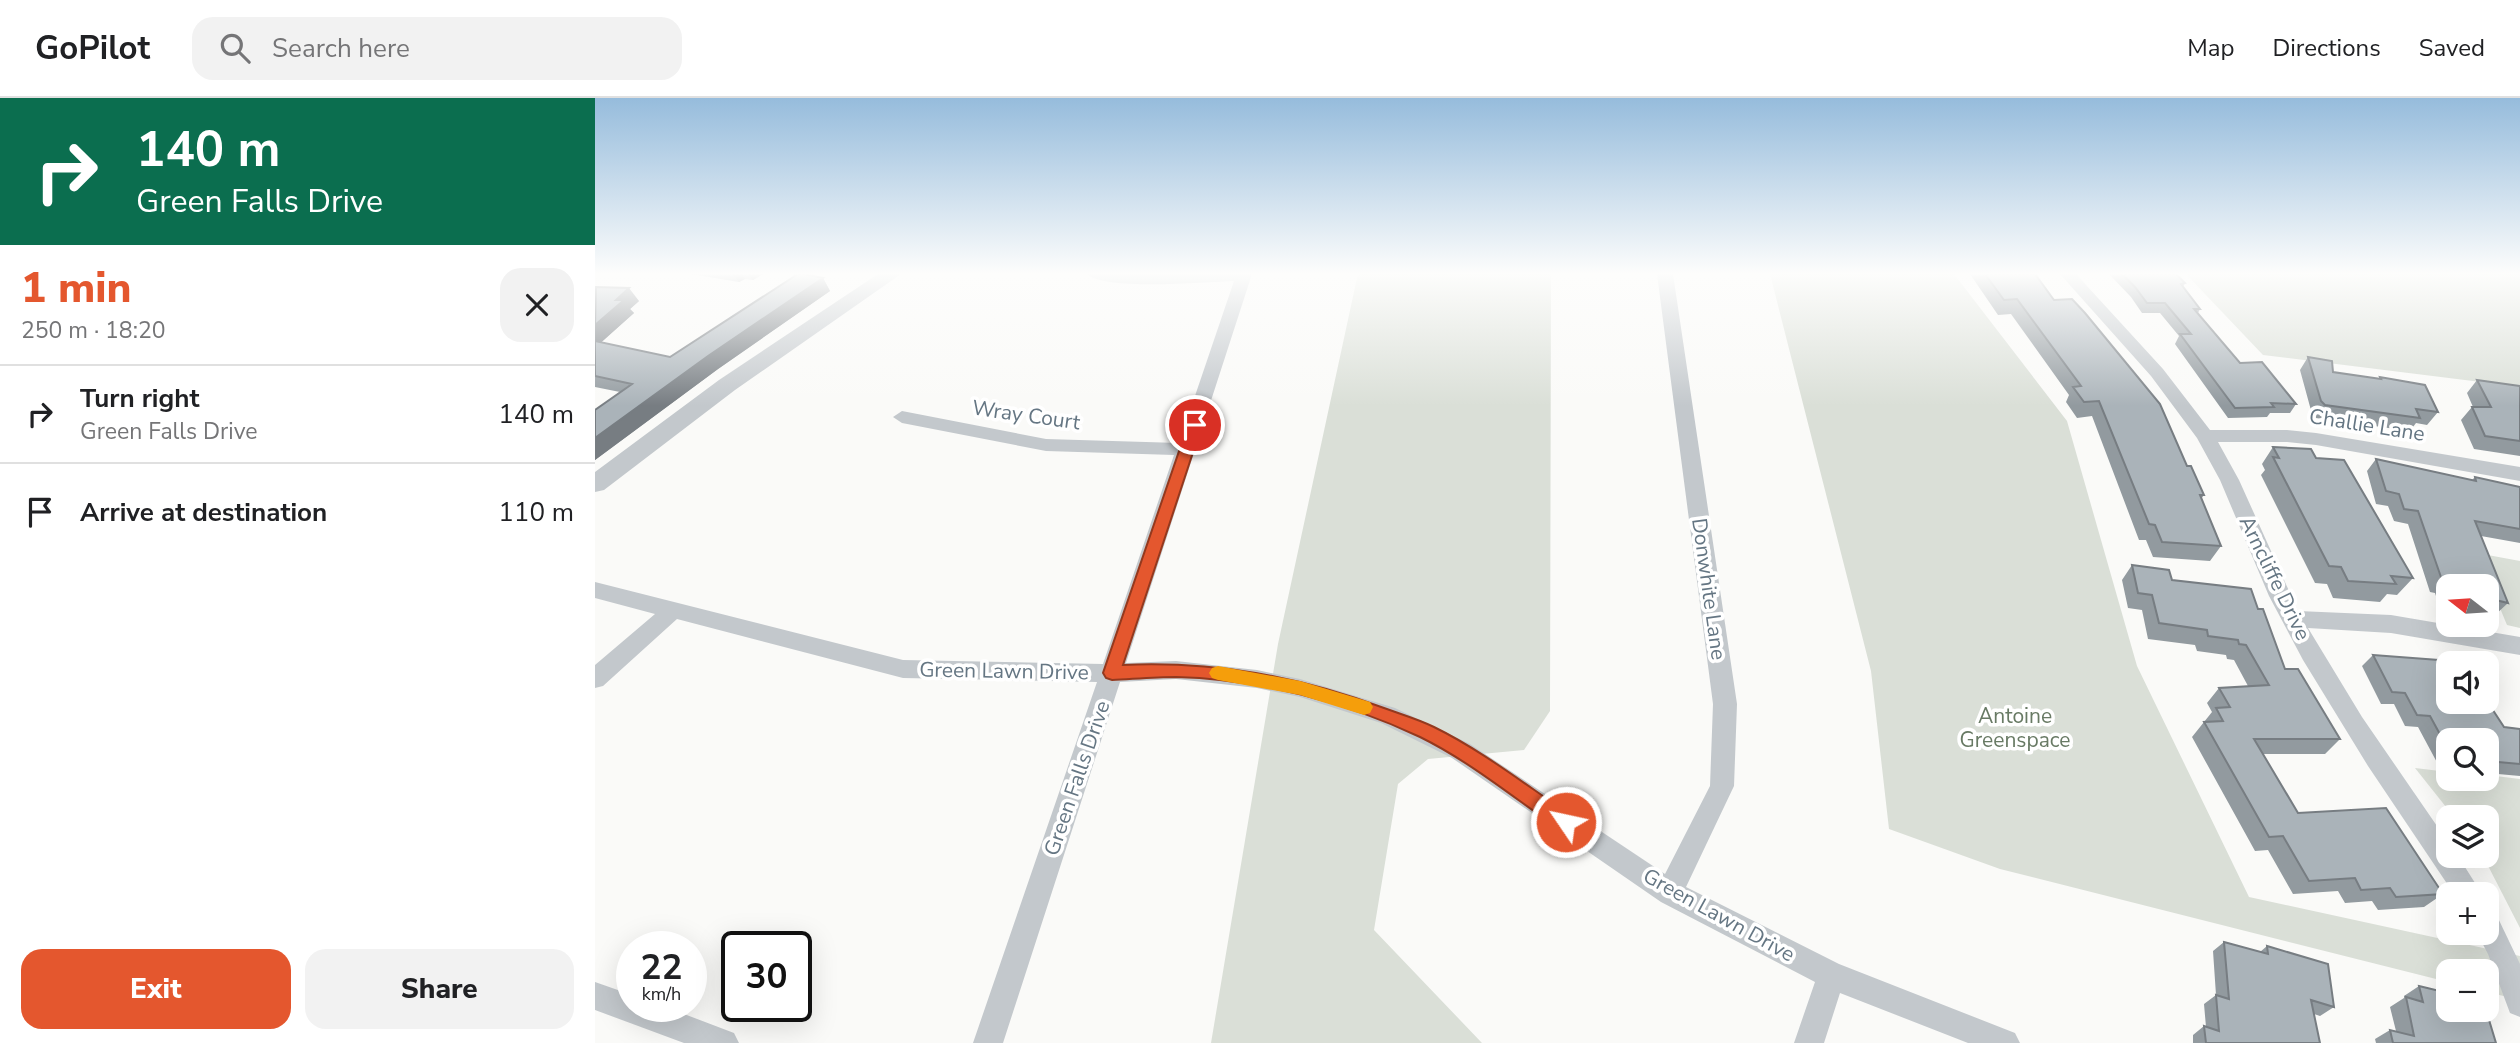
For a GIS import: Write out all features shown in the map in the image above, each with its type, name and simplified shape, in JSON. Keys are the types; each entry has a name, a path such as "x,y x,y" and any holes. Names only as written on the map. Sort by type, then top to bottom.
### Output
{"street":[{"path":"595,484 747,371 826,318"},
{"name":"Green Falls Drive","path":"988,1043 1229,318"},
{"name":"Donwhite Lane","path":"1670,893 1722,786 1725,704 1671,318"},
{"name":"Arncliffe Drive","path":"2107,318 2168,386 2205,436 2231,485 2268,574 2292,619 2331,686 2461,882"},
{"name":"Wray Court","path":"902,417 1046,445 1187,449"},
{"name":"Challie Lane","path":"2205,436 2287,436 2316,439 2520,474"},
{"name":"Green Lawn Drive","path":"595,590 903,668 1112,673 1176,670 1257,679 1300,688 1387,715 1461,751 1670,893 1831,975 2005,1043"},
{"path":"595,679 672,611"},
{"path":"2292,619 2391,624 2520,646"},
{"path":"2498,945 2520,1003"},
{"path":"1809,1043 1831,975"},
{"path":"595,996 724,1043"}],"green space":[{"path":"1348,318 1551,318 1550,711 1524,750 1428,759 1398,784 1374,930 1482,1043 1211,1043 1278,644"},
{"name":"Antoine Greenspace","path":"1781,318 1988,318 2067,421 2137,666 2249,897 2436,938 2436,945 2469,945 2520,956 2520,1000 2499,995 2499,959 2436,959 2436,979 2000,869 1889,829 1871,671"},
{"path":"2228,318 2520,318 2520,394 2489,383 2263,355"},
{"path":"2477,553 2520,561 2520,628 2507,625 2499,606 2499,574 2486,574"},
{"path":"2415,768 2436,771 2436,791 2499,791 2499,776 2520,779 2520,928 2499,887 2499,882 2496,882 2489,868 2499,868 2499,805 2444,805"}],"building":[{"path":"730,318 764,318 595,438 595,410 632,384 595,376 595,341 670,357"},
{"path":"2031,318 2089,318 2160,404 2187,466 2191,466 2204,495 2200,495 2221,546 2162,542 2155,525 2149,524 2099,401 2084,402 2073,387 2081,386"},
{"path":"2178,318 2202,318 2240,363 2262,362 2296,404 2271,403 2274,407 2235,408 2180,334 2191,334"},
{"path":"2308,357 2332,361 2333,372 2425,385 2438,412 2416,409 2420,418 2325,405 2321,401"},
{"path":"2477,380 2520,386 2520,441 2485,436 2472,407 2491,407"},
{"path":"2273,447 2311,449 2316,458 2344,460 2413,578 2391,576 2396,584 2348,581 2341,567 2329,566 2273,457 2279,458"},
{"path":"2376,459 2476,481 2475,477 2520,487 2520,529 2475,521 2496,574 2440,574 2418,511 2404,509 2399,494 2386,491"},
{"path":"2132,565 2169,570 2172,580 2251,589 2258,609 2263,609 2285,669 2298,669 2340,739 2254,739 2298,813 2386,808 2436,883 2436,894 2396,897 2390,888 2361,890 2355,878 2309,881 2283,836 2269,837 2204,722 2223,721 2216,708 2230,707 2219,688 2269,685 2246,645 2239,644 2238,640 2208,636 2207,630 2159,623 2152,595 2138,593"},
{"path":"2499,581 2508,603 2499,601"},
{"path":"2373,655 2436,660 2436,714 2496,714 2504,727 2520,729 2520,764 2499,762 2499,728 2437,728 2430,716 2417,715 2405,693 2392,692"},
{"path":"2224,942 2268,954 2267,946 2328,964 2334,1007 2311,1000 2320,1043 2206,1043 2204,1026 2219,1031 2216,995 2229,999"},
{"path":"2419,986 2436,990 2436,1022 2490,1022 2496,1043 2393,1043 2390,1030 2414,1036 2406,997 2423,1002"}],"slow traffic":[{"path":"1218,673 1300,688 1364,707"}],"route":[{"path":"1195,425 1112,673 1176,670 1218,673 1300,688 1343,700 1387,715 1461,751 1566,822"}]}
